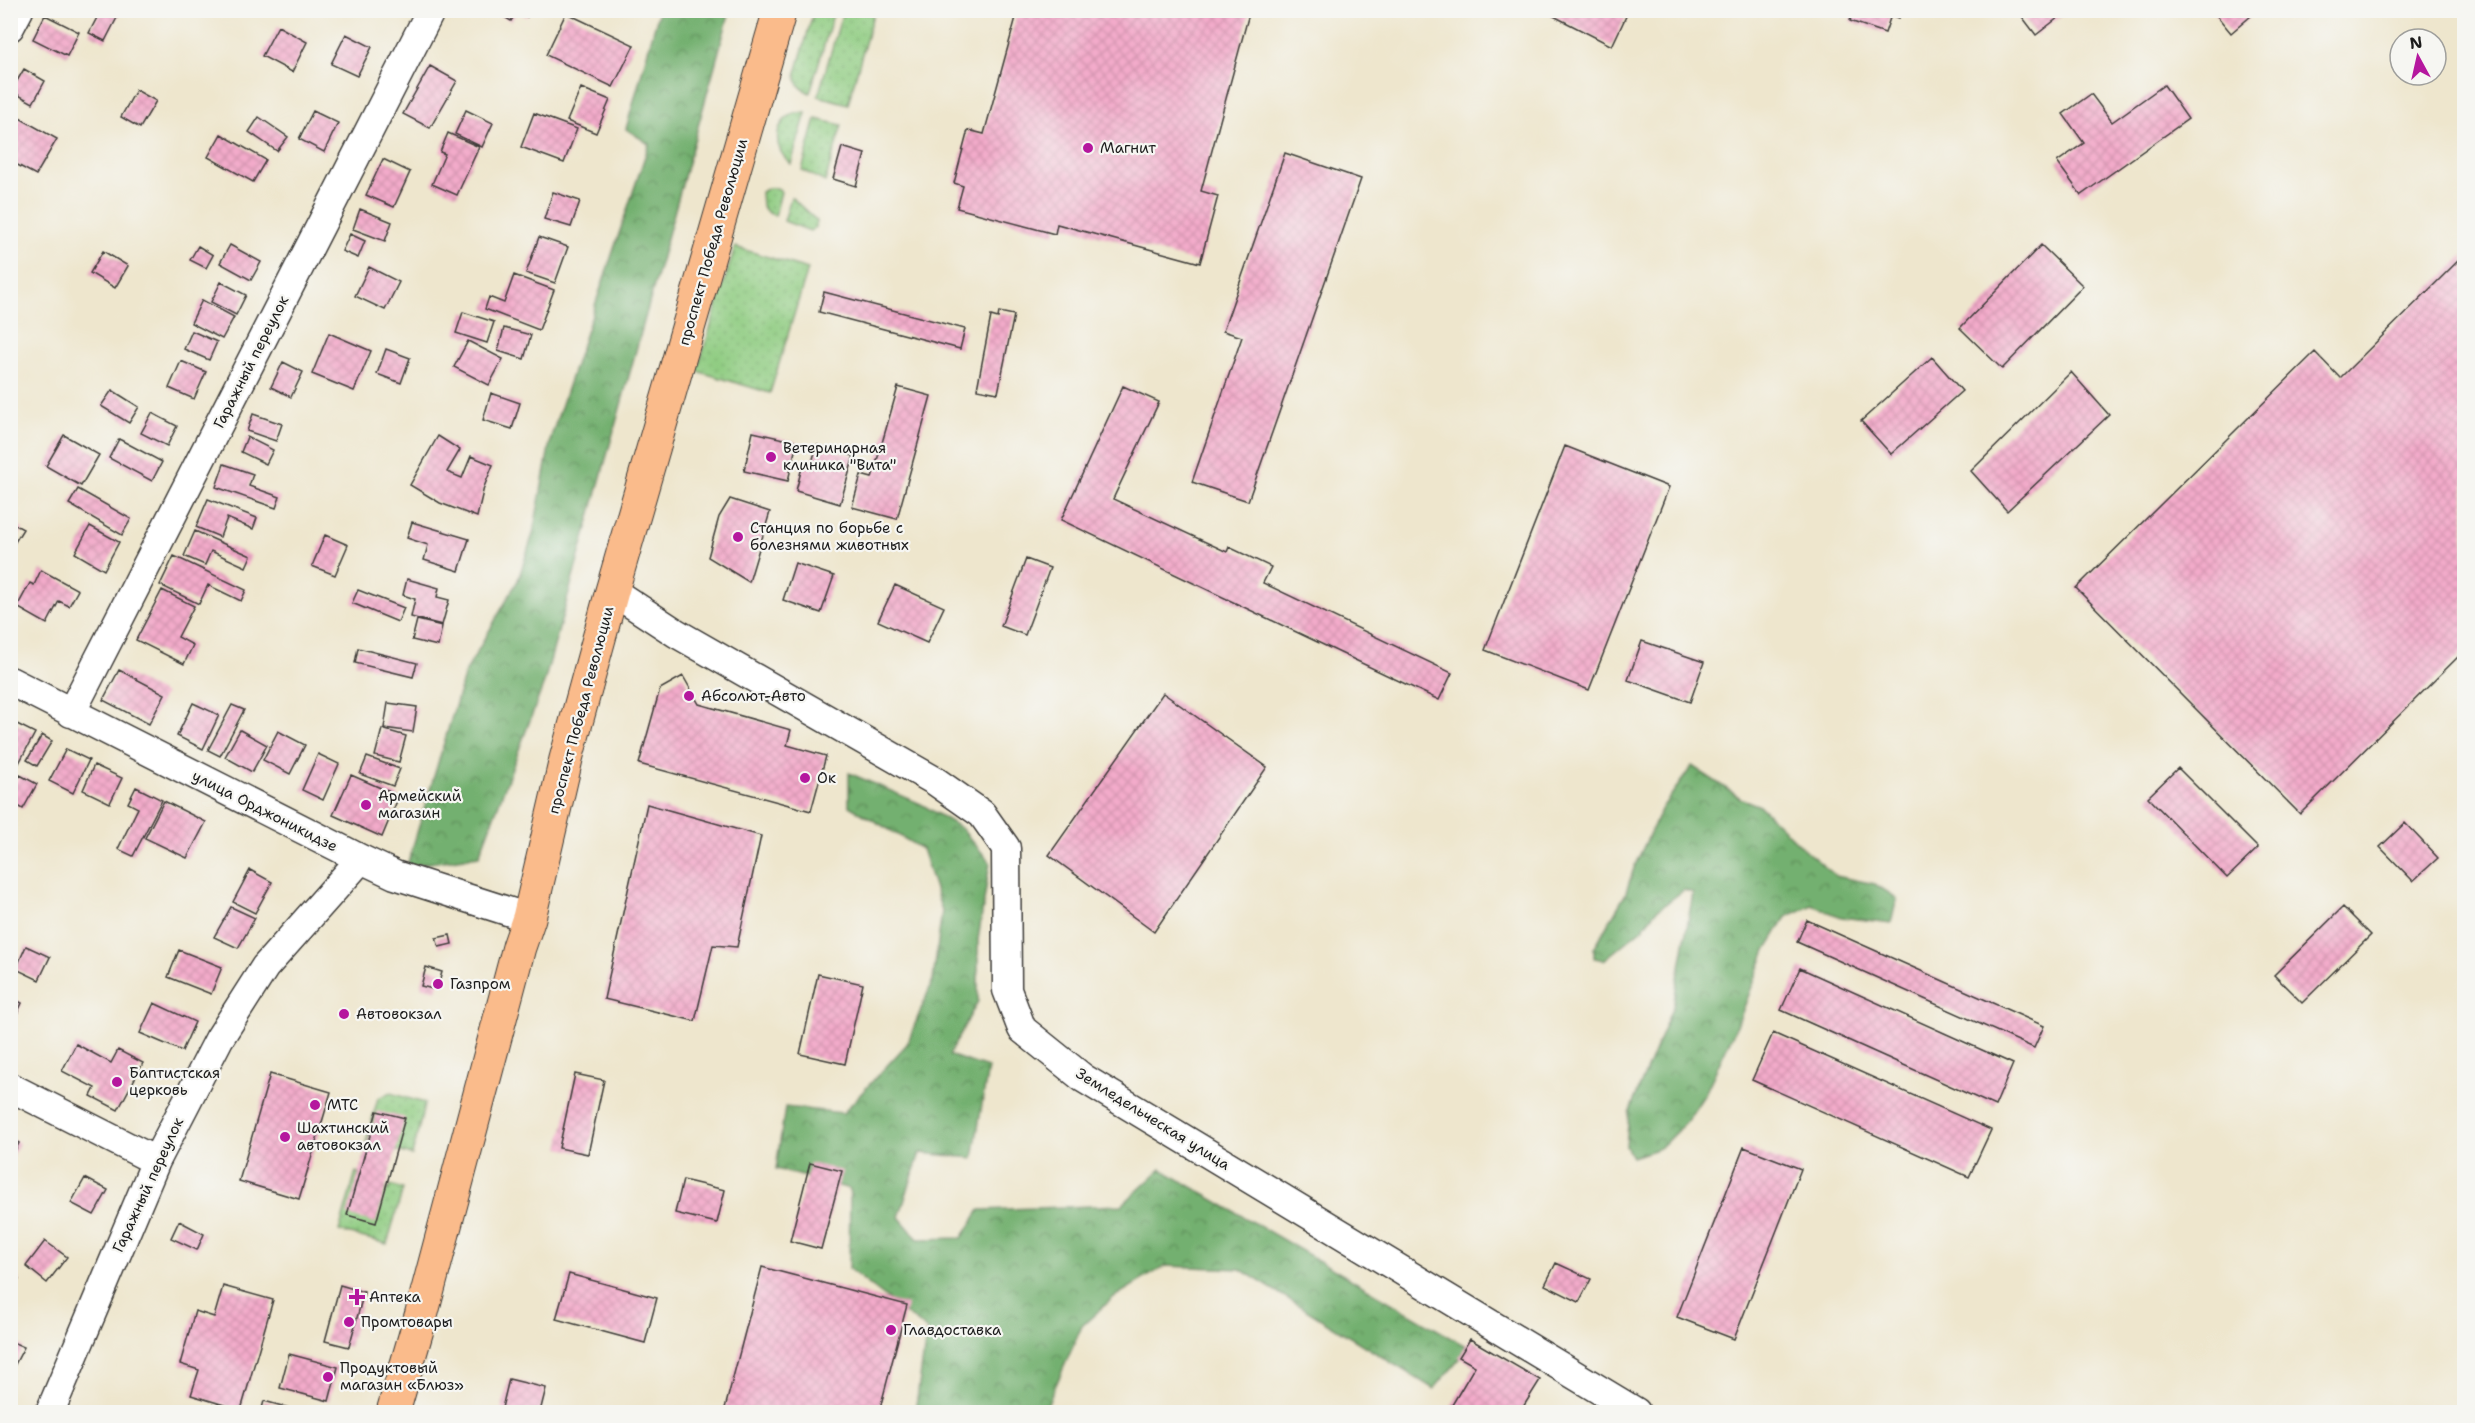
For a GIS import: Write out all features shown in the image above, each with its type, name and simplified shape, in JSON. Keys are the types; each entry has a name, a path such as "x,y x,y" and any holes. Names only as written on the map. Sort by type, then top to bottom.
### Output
{"main road":[{"name":"проспект Победа Революции","path":"393,1413 519,947 529,918 566,759 612,591 780,10"}],"street":[{"path":"10,27 19,10"},
{"name":"Гаражный переулок","path":"71,713 431,10"},
{"name":"Земледельческая улица","path":"612,591 676,633 935,781 982,814 1006,848 1007,990 1022,1029 1083,1078 1636,1413"},
{"name":"улица Орджоникидзе","path":"10,681 361,860 395,875 529,918"},
{"name":"Гаражный переулок","path":"50,1413 156,1161 219,1039 265,967 361,860"},
{"path":"10,1087 156,1161"}],"green space":[{"path":"814,10 834,11 810,93 799,85 796,73"},
{"path":"659,11 730,11 544,683 479,856 407,866 465,673 518,580 533,534 551,437 649,144 626,129"},
{"path":"843,11 874,11 848,104 818,96"},
{"path":"795,113 806,113 791,164 781,151 778,137 782,124"},
{"path":"816,119 842,125 825,182 802,170"},
{"path":"769,188 777,188 781,192 775,216 762,206 761,192"},
{"path":"791,197 817,221 816,227 810,231 784,221"},
{"path":"735,247 808,269 770,393 697,371"},
{"path":"1692,766 1742,799 1760,806 1806,851 1836,876 1875,884 1897,898 1891,923 1841,917 1812,905 1786,917 1766,950 1738,1023 1705,1094 1687,1121 1660,1148 1632,1157 1626,1146 1629,1113 1673,1006 1693,893 1684,890 1655,912 1643,928 1604,960 1594,958 1594,948 1625,895 1635,865 1662,808"},
{"path":"849,773 921,804 961,828 990,862 978,940 978,1001 949,1055 988,1068 973,1158 920,1153 899,1217 918,1239 962,1238 980,1210 1122,1205 1161,1169 1469,1348 1434,1389 1240,1269 1165,1266 1114,1297 1082,1326 1044,1412 915,1412 927,1330 849,1269 850,1189 776,1169 785,1107 843,1113 907,1044 933,980 942,911 922,849 849,806"},
{"path":"390,1093 425,1103 412,1155 366,1142 378,1098"},
{"path":"356,1172 373,1177 371,1185 389,1190 390,1185 403,1189 387,1244 339,1231"}],"building":[{"path":"101,10 121,10 105,41 89,33"},
{"path":"492,10 531,10 527,17 517,11 511,21"},
{"name":"Магнит","path":"1018,10 1250,10 1201,191 1218,196 1200,263 1057,224 1055,234 957,208 963,186 954,183 968,130 984,134"},
{"path":"1542,10 1625,10 1628,12 1612,46"},
{"path":"1853,10 1901,10 1899,18 1891,15 1885,33 1850,21"},
{"path":"2017,10 2068,10 2036,35"},
{"path":"2212,10 2258,10 2231,33"},
{"path":"566,13 634,45 613,87 546,55"},
{"path":"45,15 79,32 67,56 33,39"},
{"path":"278,26 307,42 292,72 262,56"},
{"path":"346,34 372,47 357,76 331,64"},
{"path":"430,66 457,81 430,128 403,114"},
{"path":"24,69 45,81 33,103 11,91"},
{"path":"2164,85 2188,119 2081,195 2057,162 2084,143 2063,114 2091,94 2112,122"},
{"path":"581,88 610,100 596,133 567,121"},
{"path":"136,90 156,101 140,128 121,117"},
{"path":"466,110 493,123 482,147 455,134"},
{"path":"313,111 338,123 324,152 299,139"},
{"path":"534,113 577,129 564,163 521,147"},
{"path":"16,116 57,139 36,175 10,161 10,127"},
{"path":"259,117 288,137 277,151 249,132"},
{"path":"448,133 479,147 457,195 432,184 445,154 440,152"},
{"path":"221,134 266,160 253,182 208,157"},
{"path":"842,147 865,154 856,186 833,179"},
{"path":"1285,153 1361,179 1248,501 1192,482 1242,337 1223,331"},
{"path":"383,159 410,172 394,207 366,195"},
{"path":"553,192 580,201 571,227 544,219"},
{"path":"360,209 392,222 385,241 353,229"},
{"path":"350,234 365,241 358,258 342,251"},
{"path":"539,237 568,247 555,283 526,273"},
{"path":"230,245 261,262 251,280 220,263"},
{"path":"2041,245 2083,286 2002,369 1960,328"},
{"path":"198,246 213,255 206,268 190,260"},
{"path":"103,251 128,266 115,288 90,273"},
{"path":"2464,255 2464,651 2300,814 2076,588 2315,352 2340,378"},
{"path":"369,267 399,282 385,310 355,296"},
{"path":"514,275 554,290 539,330 485,309 489,297 504,303"},
{"path":"221,282 246,295 236,315 211,302"},
{"path":"824,292 965,329 960,349 819,312"},
{"path":"202,300 234,317 222,339 191,323"},
{"path":"463,312 494,322 487,343 456,333"},
{"path":"999,312 1014,315 998,393 977,389 991,316 998,318"},
{"path":"504,328 531,335 524,359 498,351"},
{"path":"192,331 217,342 209,360 184,349"},
{"path":"329,333 371,351 354,391 312,374"},
{"path":"468,341 503,359 489,385 454,367"},
{"path":"386,349 410,358 401,383 377,374"},
{"path":"1932,357 1962,391 1891,454 1861,421"},
{"path":"181,361 206,372 194,399 169,388"},
{"path":"283,362 303,372 291,397 271,387"},
{"path":"2071,372 2109,415 2007,511 1971,471"},
{"path":"1123,386 1159,402 1113,499 1227,552 1229,547 1271,567 1263,583 1452,673 1439,700 1061,520"},
{"path":"898,387 931,396 897,519 852,507 861,475 872,478"},
{"path":"112,390 139,407 129,423 101,406"},
{"path":"491,393 520,403 512,429 483,420"},
{"path":"152,413 177,426 167,446 141,433"},
{"path":"253,414 282,424 276,441 247,431"},
{"name":"Ветеринарная клиника \"Вита\"","path":"753,432 797,442 788,481 744,471"},
{"path":"64,435 99,455 81,486 46,466"},
{"path":"438,436 460,450 447,472 462,478 471,456 493,465 484,487 477,517 440,503 410,485"},
{"path":"247,437 273,450 266,464 241,452"},
{"path":"119,439 162,462 152,481 109,458"},
{"path":"817,445 854,456 840,504 796,491 802,467 811,466"},
{"path":"1565,446 1669,487 1589,690 1485,650"},
{"path":"224,464 253,474 249,486 280,497 276,508 216,487"},
{"path":"78,489 131,519 122,535 69,504"},
{"path":"208,499 257,518 253,529 227,518 220,537 196,527"},
{"name":"Станция по борьбе с болезнями животных","path":"730,499 770,512 749,582 708,557 719,517"},
{"path":"10,522 23,529 10,550"},
{"path":"412,522 469,539 459,571 424,560 428,545 407,538"},
{"path":"90,526 119,542 104,570 75,553"},
{"path":"195,531 251,556 246,567 211,551 205,565 184,556"},
{"path":"325,535 348,545 335,575 312,566"},
{"path":"174,556 246,590 241,601 208,585 199,604 160,585"},
{"path":"1026,559 1050,568 1025,635 1001,626"},
{"path":"795,563 834,576 821,613 783,600"},
{"path":"41,570 78,590 69,606 59,601 47,624 17,607 30,583 34,585"},
{"path":"407,579 439,588 437,597 449,600 442,625 411,617 415,599 403,595"},
{"path":"895,585 944,607 927,643 878,621"},
{"path":"162,590 194,606 178,637 193,645 184,664 136,640"},
{"path":"358,590 404,608 398,622 352,603"},
{"path":"417,620 442,626 438,646 412,640"},
{"path":"1642,641 1704,662 1690,702 1628,680"},
{"path":"358,648 417,663 413,677 355,663"},
{"path":"119,670 165,694 149,724 103,700"},
{"name":"Абсолют-Авто","path":"683,676 699,704 791,730 787,745 826,756 811,811 639,764 660,689"},
{"path":"1163,693 1267,767 1154,932 1049,855"},
{"path":"193,703 219,715 203,749 177,736"},
{"path":"388,703 417,707 413,732 384,728"},
{"path":"232,705 244,710 220,756 208,750"},
{"path":"15,723 35,733 19,763 10,758 10,731"},
{"path":"382,729 406,736 399,762 375,756"},
{"path":"240,730 267,745 252,772 225,757"},
{"path":"278,731 305,745 290,774 263,760"},
{"path":"42,735 52,741 37,766 27,760"},
{"path":"66,749 89,760 73,793 49,781"},
{"path":"318,754 339,764 323,800 302,790"},
{"path":"367,757 400,769 393,786 360,774"},
{"path":"94,765 122,778 110,803 83,790"},
{"path":"2178,768 2258,848 2227,878 2148,797"},
{"path":"20,775 37,784 23,809 10,801 10,791"},
{"name":"Армейский магазин","path":"351,775 399,796 382,837 333,815"},
{"path":"136,787 162,800 133,856 118,849 138,808 128,803"},
{"path":"164,801 206,822 187,858 145,838"},
{"path":"647,804 761,836 737,947 713,945 695,1021 604,999"},
{"path":"2405,823 2438,858 2413,881 2380,847"},
{"path":"250,870 272,882 255,913 233,902"},
{"path":"231,907 255,918 238,948 214,937"},
{"path":"2343,907 2371,935 2302,1003 2274,975"},
{"path":"1807,920 2044,1026 2034,1048 1797,942"},
{"path":"450,935 452,944 439,947 436,938"},
{"path":"26,946 50,957 39,980 16,969"},
{"path":"179,950 222,967 211,994 168,977"},
{"path":"426,967 442,972 437,990 421,986"},
{"path":"1800,968 2013,1064 1995,1106 1781,1010"},
{"path":"818,974 863,984 845,1064 800,1054"},
{"path":"10,997 22,1003 15,1018 10,1016"},
{"path":"154,1003 195,1022 182,1051 140,1033"},
{"path":"1773,1033 1991,1130 1969,1177 1752,1080"},
{"path":"76,1044 111,1063 118,1050 143,1063 118,1110 91,1096 95,1088 62,1071"},
{"name":"Шахтинский автовокзал","path":"270,1074 331,1092 299,1199 239,1181"},
{"path":"575,1074 604,1080 588,1154 559,1148"},
{"path":"377,1111 405,1118 376,1223 347,1215"},
{"path":"10,1138 19,1143 10,1160"},
{"path":"1744,1147 1801,1169 1734,1339 1677,1317"},
{"path":"810,1163 842,1171 821,1249 790,1241"},
{"path":"85,1178 108,1190 94,1215 71,1203"},
{"path":"683,1180 725,1190 717,1223 675,1213"},
{"path":"179,1221 204,1234 197,1250 171,1238"},
{"path":"45,1241 67,1257 47,1283 26,1266"},
{"path":"1556,1263 1591,1279 1579,1302 1545,1285"},
{"path":"762,1267 907,1305 879,1412 724,1412"},
{"path":"569,1274 657,1298 645,1343 556,1319"},
{"path":"10,1275 19,1279 10,1298"},
{"path":"340,1285 364,1292 349,1347 325,1341"},
{"path":"223,1286 273,1300 241,1410 191,1395 199,1370 180,1364 195,1311 214,1317"},
{"path":"1470,1339 1540,1380 1520,1412 1453,1412 1449,1410 1475,1366 1459,1357"},
{"path":"10,1341 24,1347 13,1368 10,1367"},
{"path":"289,1354 338,1367 329,1401 280,1388"},
{"path":"509,1379 546,1388 540,1412 501,1412"},
{"path":"264,1401 304,1412 261,1412"}],"place":[{"name":"Магнит","path":"1088,148"},
{"name":"Ветеринарная клиника \"Вита\"","path":"771,457"},
{"name":"Станция по борьбе с болезнями животных","path":"738,537"},
{"name":"Абсолют-Авто","path":"689,696"},
{"name":"Ок","path":"805,778"},
{"name":"Армейский магазин","path":"366,805"},
{"name":"Газпром","path":"438,984"},
{"name":"Автовокзал","path":"344,1014"},
{"name":"Баптистская церковь","path":"117,1082"},
{"name":"МТС","path":"315,1105"},
{"name":"Шахтинский автовокзал","path":"285,1137"},
{"name":"Аптека","path":"357,1297"},
{"name":"Промтовары","path":"349,1322"},
{"name":"Главдоставка","path":"891,1330"},
{"name":"Продуктовый магазин «Блюз»","path":"328,1377"}]}
